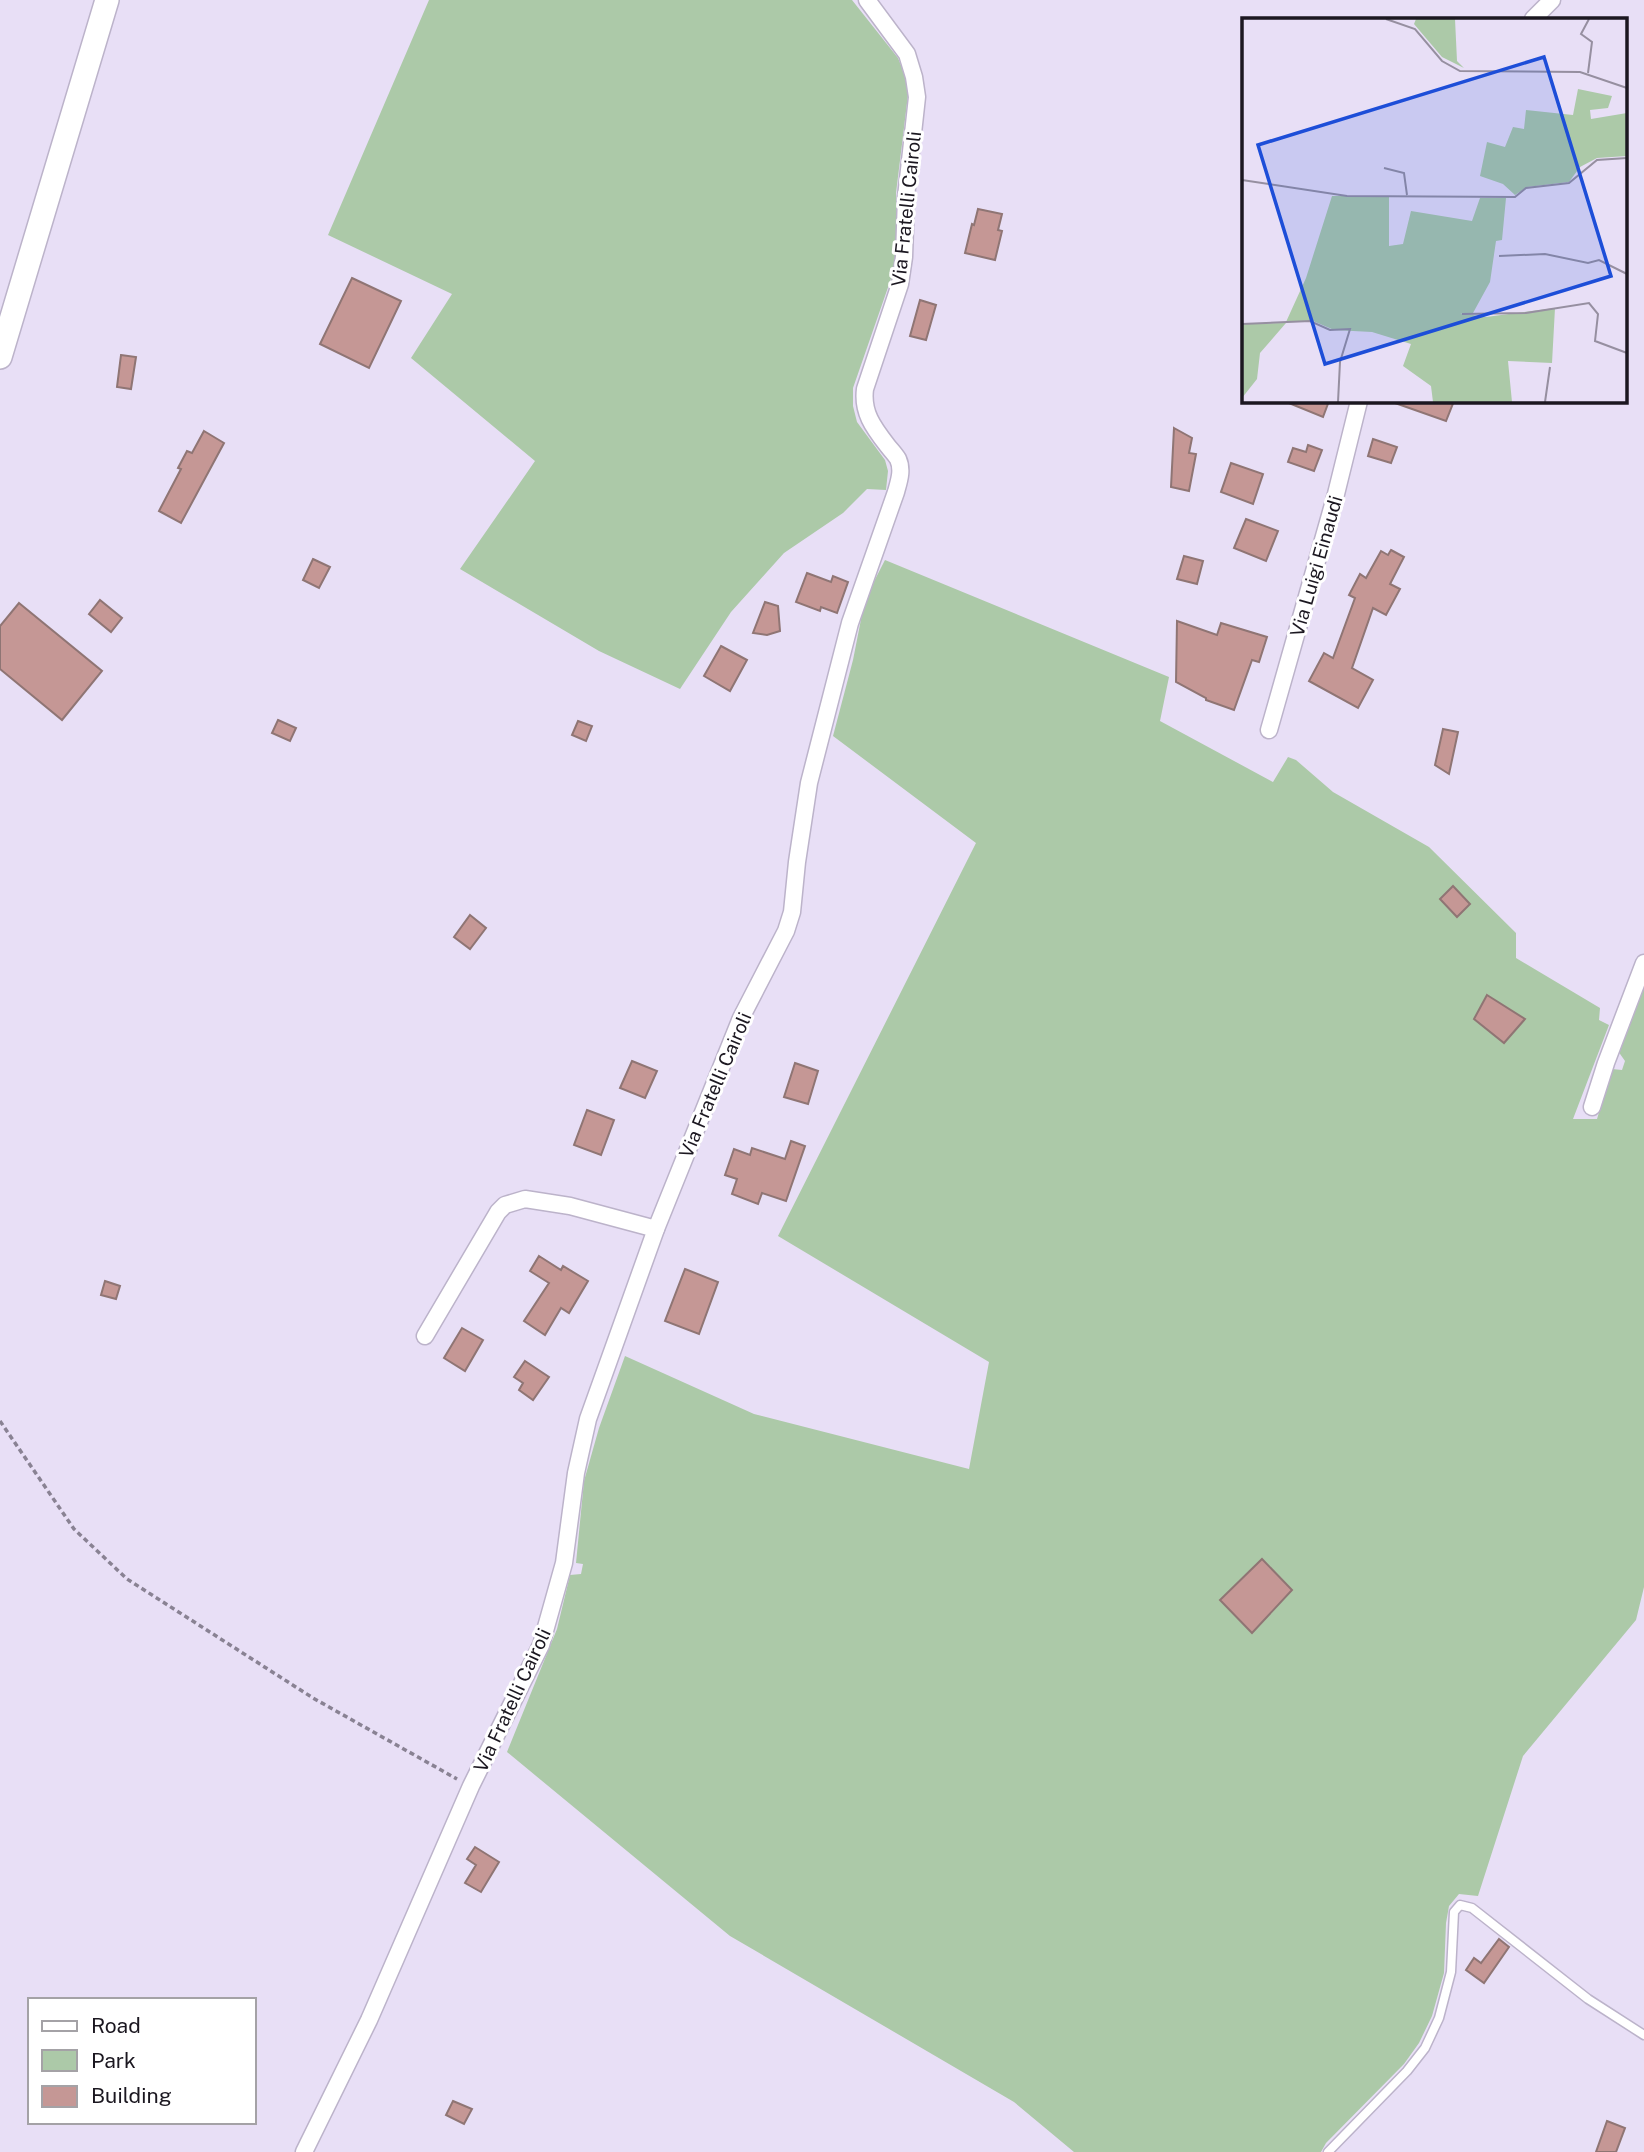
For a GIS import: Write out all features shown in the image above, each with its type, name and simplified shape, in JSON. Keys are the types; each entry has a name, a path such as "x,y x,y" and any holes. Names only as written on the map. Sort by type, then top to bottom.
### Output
{"street":[{"path":"0,357 107,0"},
{"name":"Via Fratelli Cairoli","path":"304,2152 369,2020 471,1786 541,1645 564,1563 576,1473 588,1419 656,1229 741,1018 786,932 792,912 809,783 850,623 901,473 897,458 875,430 863,401 864,389 900,284 917,97 907,54 867,0"},
{"path":"1535,18 1552,0"},
{"name":"Via Luigi Einaudi","path":"1269,730 1336,495 1359,402"},
{"path":"1592,1107 1644,963"},
{"path":"425,1336 498,1212 505,1205 525,1199 570,1206 656,1229"}],"lane":[{"path":"1328,2152 1407,2071 1425,2048 1439,2018 1451,1972 1454,1912 1460,1905 1472,1908 1588,1999 1644,2035"}],"path":[{"path":"0,1420 74,1529 127,1579 313,1698 471,1786"}],"green space":[{"path":"429,0 852,0 898,58 905,75 908,95 896,193 897,253 893,273 853,388 853,406 857,422 885,460 888,471 886,490 867,489 843,513 784,553 731,612 680,689 599,651 460,569 535,461 411,358 452,294 328,235"},
{"path":"885,560 1169,677 1160,721 1273,782 1288,757 1296,760 1333,792 1429,847 1516,933 1516,958 1600,1008 1599,1020 1609,1025 1573,1119 1597,1119 1612,1069 1622,1070 1625,1061 1618,1051 1644,983 1644,1587 1636,1620 1523,1756 1478,1896 1459,1894 1449,1906 1444,1973 1432,2016 1419,2043 1404,2064 1326,2143 1321,2152 1074,2152 1014,2102 730,1936 507,1752 557,1629 570,1575 581,1574 583,1564 576,1563 584,1481 599,1428 625,1356 754,1414 969,1469 989,1362 778,1236 976,843 833,736 853,660 865,599"}],"building":[{"path":"978,209 1002,214 998,230 1002,231 995,260 965,253"},
{"path":"352,278 401,301 369,368 320,344"},
{"path":"920,300 936,305 926,340 910,336"},
{"path":"121,355 136,357 131,389 117,387"},
{"path":"1286,402 1329,402 1323,417"},
{"path":"1395,402 1454,402 1446,421"},
{"path":"1174,428 1192,438 1189,453 1196,454 1189,491 1171,487"},
{"path":"204,431 224,443 181,523 159,511 181,469 178,468 187,451 192,453"},
{"path":"1373,439 1397,447 1391,463 1368,456"},
{"path":"1308,445 1322,450 1314,471 1288,462 1293,448 1306,452"},
{"path":"1231,463 1263,474 1253,504 1221,492"},
{"path":"1246,519 1278,531 1266,561 1234,548"},
{"path":"1391,550 1404,557 1390,584 1400,589 1386,615 1373,608 1352,668 1373,680 1358,708 1309,681 1324,653 1333,658 1355,598 1349,595 1360,574 1366,578 1381,551 1388,555"},
{"path":"1184,556 1203,561 1197,584 1177,579"},
{"path":"313,559 330,567 319,588 303,580"},
{"path":"807,573 831,582 833,576 848,582 837,613 821,607 820,611 796,602"},
{"path":"100,600 122,618 111,632 89,614"},
{"path":"765,602 778,606 780,631 767,635 753,633"},
{"path":"19,603 102,671 62,720 0,669 0,626"},
{"path":"1177,621 1217,635 1221,623 1267,637 1259,662 1252,660 1234,710 1206,700 1176,682"},
{"path":"721,646 747,660 730,691 704,676"},
{"path":"278,720 296,728 290,741 272,733"},
{"path":"578,721 592,726 586,741 572,735"},
{"path":"1443,729 1458,732 1449,774 1435,765"},
{"path":"1453,886 1470,904 1457,917 1440,899"},
{"path":"470,915 486,928 470,949 454,937"},
{"path":"1487,995 1525,1019 1504,1043 1474,1019"},
{"path":"632,1061 657,1071 645,1098 620,1088"},
{"path":"795,1063 818,1071 808,1104 784,1097"},
{"path":"587,1110 614,1120 601,1155 574,1145"},
{"path":"791,1141 805,1146 786,1201 762,1193 758,1204 732,1194 737,1179 725,1175 734,1149 750,1155 752,1148 785,1159"},
{"path":"539,1256 561,1270 563,1266 588,1281 569,1313 561,1308 545,1335 524,1321 549,1283 530,1271"},
{"path":"685,1269 718,1282 699,1334 665,1321"},
{"path":"105,1281 120,1286 116,1299 101,1295"},
{"path":"462,1328 483,1340 465,1371 444,1358"},
{"path":"525,1361 549,1377 533,1400 519,1390 523,1383 514,1377"},
{"path":"1262,1559 1292,1590 1252,1633 1220,1600"},
{"path":"475,1847 499,1862 481,1892 465,1883 476,1865 467,1859"},
{"path":"1499,1939 1509,1947 1484,1983 1466,1970 1474,1958 1481,1963"},
{"path":"453,2101 472,2109 464,2124 446,2115"},
{"path":"1607,2121 1625,2128 1616,2152 1596,2152"}]}
